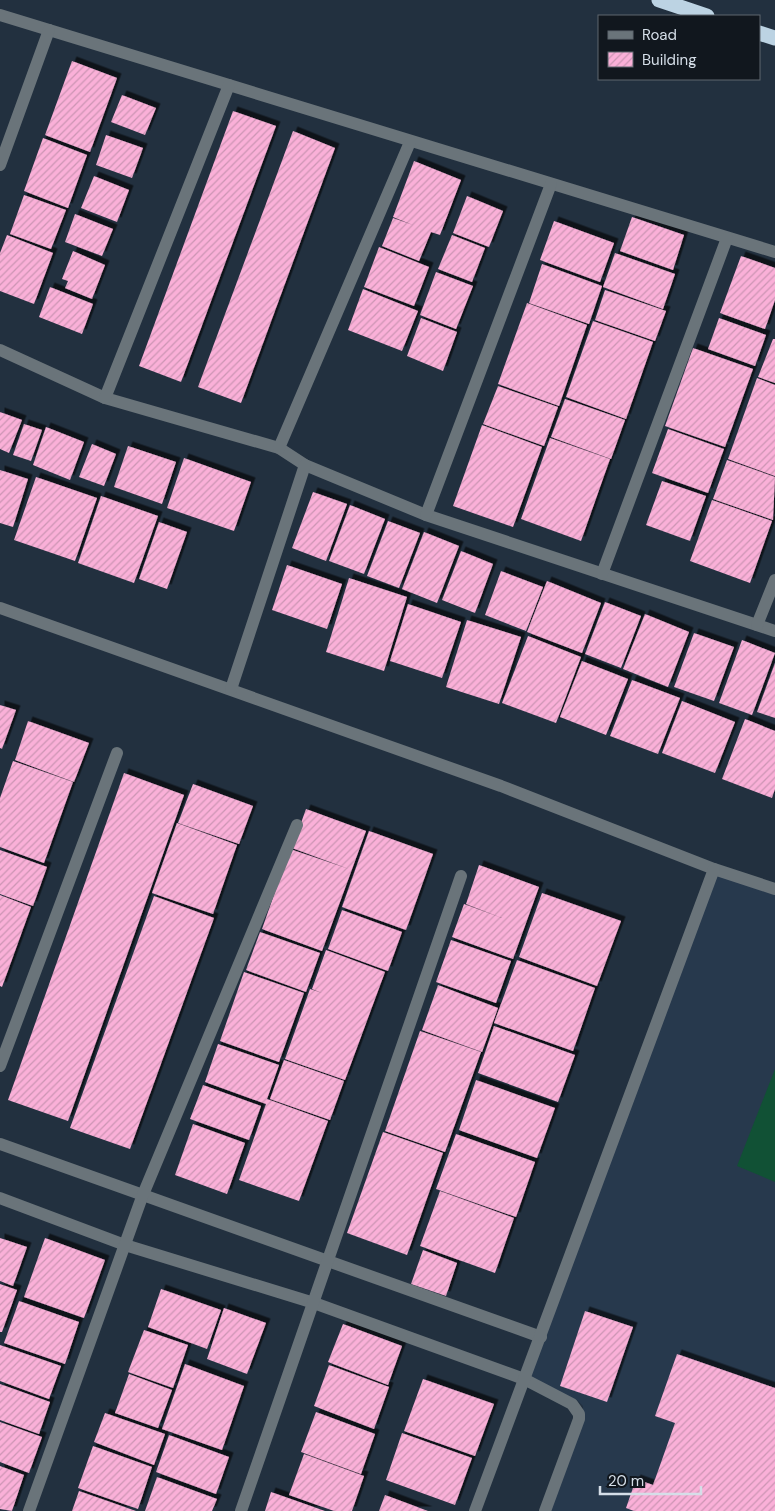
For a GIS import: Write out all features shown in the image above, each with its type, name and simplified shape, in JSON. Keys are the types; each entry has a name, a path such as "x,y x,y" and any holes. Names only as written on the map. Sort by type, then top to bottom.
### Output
{"highway":[{"path":"659,0 704,15"},
{"path":"760,33 775,38"}],"street":[{"path":"0,15 410,142 775,252"},
{"path":"0,166 49,30"},
{"path":"105,398 228,86"},
{"path":"278,448 410,142"},
{"path":"426,515 551,184"},
{"path":"602,574 727,238"},
{"path":"0,350 105,398 278,448 305,465 426,515 775,631"},
{"path":"231,689 305,465"},
{"path":"758,625 775,580"},
{"path":"0,608 501,786 714,869 775,888"},
{"path":"0,1066 118,753"},
{"path":"29,1511 142,1197 297,825"},
{"path":"475,1511 714,869"},
{"path":"242,1511 461,876"},
{"path":"0,1144 142,1197 541,1336"},
{"path":"0,1198 125,1245 314,1303 524,1379 572,1404 580,1419 545,1511"}],"shaded area":[{"path":"714,869 775,889 775,1511 550,1511 583,1416 583,1406 577,1400 524,1379"}],"green space":[{"path":"775,1069 775,1182 737,1166"}],"building":[{"path":"72,61 117,78 90,152 45,135"},
{"path":"122,95 156,108 145,135 111,122"},
{"path":"233,111 276,126 181,382 139,366"},
{"path":"293,131 335,148 241,403 198,387"},
{"path":"106,135 143,148 132,178 96,165"},
{"path":"43,138 87,155 68,208 24,191"},
{"path":"414,161 461,180 440,235 431,232 419,261 382,246 393,218 413,225 393,217"},
{"path":"94,176 129,190 117,222 81,208"},
{"path":"24,195 66,210 51,249 10,234"},
{"path":"467,196 503,211 489,247 453,233"},
{"path":"75,214 113,229 102,256 65,242"},
{"path":"632,217 684,235 673,270 620,251"},
{"path":"554,221 614,243 600,282 540,260"},
{"path":"7,235 53,253 34,304 0,291 0,253"},
{"path":"452,235 485,248 472,282 438,269"},
{"path":"379,247 429,267 414,306 364,287"},
{"path":"73,251 105,265 92,299 65,288 68,281 62,279"},
{"path":"615,253 675,274 663,309 603,287"},
{"path":"741,256 775,268 775,300 765,329 720,313"},
{"path":"542,264 602,286 589,324 529,303"},
{"path":"436,272 473,286 456,329 420,315"},
{"path":"50,287 93,304 82,334 39,317"},
{"path":"363,289 418,311 402,351 348,330"},
{"path":"605,290 666,311 655,341 595,320"},
{"path":"527,303 587,325 559,406 498,384"},
{"path":"421,318 457,332 443,371 407,356"},
{"path":"719,318 766,335 755,366 708,349"},
{"path":"593,321 653,342 626,419 566,397"},
{"path":"773,339 775,339 775,383 758,377"},
{"path":"693,348 753,369 725,447 665,426"},
{"path":"757,378 775,385 775,476 728,459"},
{"path":"498,386 558,407 544,446 483,424"},
{"path":"565,399 625,420 611,459 551,437"},
{"path":"0,412 22,420 9,453 0,449"},
{"path":"24,424 42,430 31,461 13,455"},
{"path":"482,425 542,447 513,527 453,506"},
{"path":"46,427 84,442 70,480 33,465"},
{"path":"668,429 724,449 708,493 652,473"},
{"path":"550,438 610,459 581,541 521,519"},
{"path":"92,444 116,454 104,486 79,477"},
{"path":"128,446 176,462 162,504 114,487"},
{"path":"184,458 251,482 234,531 167,508"},
{"path":"727,460 775,477 773,520 713,499"},
{"path":"0,470 28,479 13,527 0,523"},
{"path":"36,477 97,498 75,561 14,540"},
{"path":"662,481 706,496 690,541 646,525"},
{"path":"313,492 347,504 326,561 292,548"},
{"path":"101,496 158,516 134,583 78,563"},
{"path":"712,500 772,521 750,583 690,561"},
{"path":"350,505 385,519 364,574 329,561"},
{"path":"388,521 420,533 399,588 367,576"},
{"path":"159,522 187,532 167,589 139,579"},
{"path":"424,532 459,546 437,603 402,589"},
{"path":"461,551 493,564 475,613 442,600"},
{"path":"287,565 342,584 327,629 272,610"},
{"path":"501,571 543,587 526,631 485,615"},
{"path":"349,578 407,597 384,671 326,652"},
{"path":"547,581 601,603 582,653 527,632"},
{"path":"605,602 641,616 621,668 585,654"},
{"path":"408,604 461,622 442,678 390,661"},
{"path":"645,614 689,632 668,687 623,669"},
{"path":"467,620 521,637 499,704 446,687"},
{"path":"694,633 734,647 714,701 674,687"},
{"path":"528,636 581,657 556,723 502,703"},
{"path":"742,640 775,653 752,715 719,703"},
{"path":"582,661 628,679 606,735 560,717"},
{"path":"775,663 775,718 757,712"},
{"path":"632,680 680,698 658,754 610,736"},
{"path":"682,701 735,722 715,773 662,753"},
{"path":"0,705 16,710 2,749 0,748"},
{"path":"745,719 775,731 775,789 772,798 722,779"},
{"path":"28,721 89,743 74,782 15,760"},
{"path":"13,761 73,782 44,863 0,847 0,798"},
{"path":"124,773 184,795 68,1121 8,1100"},
{"path":"193,784 253,806 239,844 178,823"},
{"path":"306,809 366,831 322,951 262,929 290,849 349,869 292,848"},
{"path":"177,823 237,845 213,914 152,893"},
{"path":"369,831 433,854 406,930 342,907"},
{"path":"0,850 47,867 33,906 0,894"},
{"path":"479,865 539,887 513,959 452,937 464,904 502,918 466,904"},
{"path":"542,893 621,921 597,986 519,957"},
{"path":"0,895 31,907 2,987 0,986"},
{"path":"154,896 214,918 130,1149 70,1128"},
{"path":"342,910 402,932 388,971 328,949"},
{"path":"260,932 320,953 306,992 246,970"},
{"path":"451,940 511,961 496,1003 436,982"},
{"path":"326,950 385,972 345,1080 285,1059 310,989 322,993 312,989"},
{"path":"517,960 595,988 573,1051 494,1023"},
{"path":"244,972 304,993 279,1062 220,1041"},
{"path":"438,985 498,1008 482,1052 422,1030"},
{"path":"494,1026 575,1055 558,1102 478,1073"},
{"path":"420,1031 481,1052 445,1152 385,1131"},
{"path":"218,1044 279,1065 267,1099 328,1121 299,1201 239,1180 266,1104 205,1082"},
{"path":"284,1060 344,1081 330,1120 270,1099"},
{"path":"476,1080 555,1108 537,1158 459,1130"},
{"path":"203,1085 261,1106 249,1140 190,1119"},
{"path":"193,1124 245,1143 227,1194 175,1175"},
{"path":"383,1132 443,1153 407,1255 347,1233"},
{"path":"456,1134 535,1162 516,1217 436,1189"},
{"path":"440,1191 514,1218 495,1273 420,1246"},
{"path":"0,1238 27,1247 13,1286 0,1281"},
{"path":"45,1238 105,1260 84,1318 24,1297"},
{"path":"423,1250 457,1263 446,1296 411,1284"},
{"path":"0,1284 17,1290 2,1332 0,1332"},
{"path":"161,1289 221,1310 207,1349 148,1327"},
{"path":"19,1301 79,1322 65,1364 4,1343"},
{"path":"224,1308 266,1323 247,1374 207,1359"},
{"path":"585,1311 633,1327 607,1402 560,1386"},
{"path":"343,1324 402,1346 388,1385 328,1362"},
{"path":"144,1330 188,1345 173,1388 128,1372"},
{"path":"0,1345 61,1366 49,1399 0,1381"},
{"path":"677,1354 775,1388 775,1511 634,1511 626,1508 636,1479 653,1485 675,1423 655,1416"},
{"path":"185,1364 244,1386 222,1450 162,1429"},
{"path":"329,1365 389,1387 374,1429 314,1406"},
{"path":"129,1374 172,1390 158,1428 115,1413"},
{"path":"423,1379 494,1404 475,1456 404,1431"},
{"path":"0,1384 50,1402 39,1434 0,1420"},
{"path":"316,1412 375,1434 361,1474 301,1452"},
{"path":"105,1413 165,1434 154,1465 94,1442"},
{"path":"0,1422 42,1437 29,1473 0,1462"},
{"path":"402,1433 472,1458 455,1505 386,1480"},
{"path":"169,1435 229,1457 216,1494 156,1472"},
{"path":"93,1446 152,1467 138,1509 78,1488"},
{"path":"304,1454 364,1476 352,1511 334,1511 289,1495"},
{"path":"0,1466 24,1475 12,1511 0,1509"},
{"path":"157,1477 217,1499 212,1511 145,1511"},
{"path":"79,1491 136,1511 72,1511"},
{"path":"271,1492 325,1511 265,1511"},
{"path":"385,1495 428,1511 379,1511"}]}
